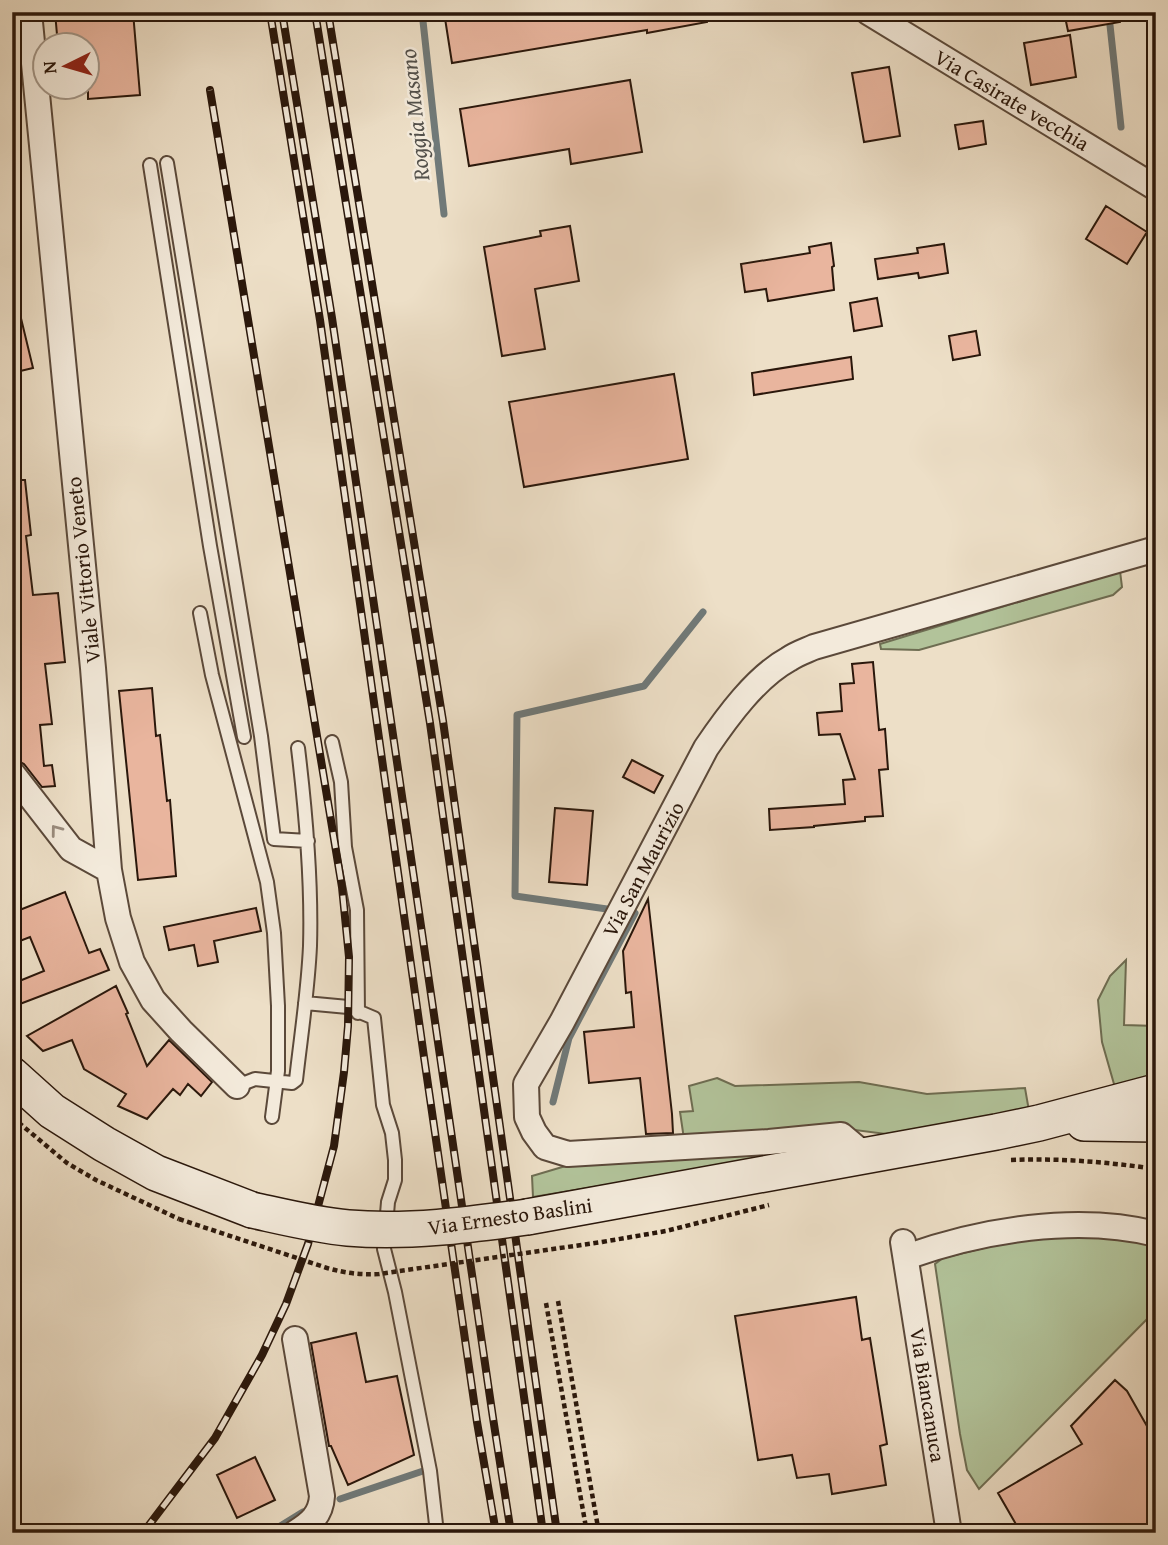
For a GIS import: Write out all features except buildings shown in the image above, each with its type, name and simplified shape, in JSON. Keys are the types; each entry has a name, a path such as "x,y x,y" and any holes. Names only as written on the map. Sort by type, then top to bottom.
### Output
{"main road":[{"name":"Via Ernesto Baslini","path":"12,1075 52,1111 156,1173 252,1210 349,1228 403,1230 465,1226 527,1217 866,1156 1039,1123 1156,1092"},
{"name":"Via Ernesto Baslini","path":"1039,1123 1156,1125"}],"street":[{"name":"Viale Vittorio Veneto","path":"29,12 93,668 109,870 118,918 132,962 153,1000 237,1086"},
{"name":"Via Casirate vecchia","path":"868,12 1156,188"},
{"name":"Via San Maurizio","path":"866,1156 841,1135 568,1154 545,1147 534,1132 527,1117 526,1084 557,1031 706,748 758,684 786,660 814,647 1156,549"},
{"path":"12,773 71,849 109,870"},
{"name":"Via Biancanuca","path":"949,1533 905,1249 935,1247 1002,1232 1062,1226 1111,1226 1156,1234"},
{"path":"295,1339 322,1502 317,1515 295,1533"}],"lane":[{"path":"167,163 261,736 274,839 307,841"},
{"path":"150,165 210,546 243,734 228,733"},
{"path":"200,612 212,675 267,882 274,933 278,1006 277,1081 272,1117"},
{"path":"332,742 341,782 345,847 357,911 358,1013"},
{"path":"237,1086 255,1079 292,1083 296,1080 305,1003 310,919 305,808 298,748"},
{"path":"305,1003 348,1007 374,1018 383,1105 392,1133 395,1160 395,1180 388,1202 384,1250 396,1292 428,1458 437,1533"}],"path":[{"path":"12,1117 67,1163 96,1180 180,1219"},
{"path":"1001,1161 1093,1161 1156,1169"},
{"path":"602,1242 666,1231 770,1204"},
{"path":"558,1301 599,1533"},
{"path":"546,1303 587,1533"}],"green space":[{"path":"1120,571 1122,587 1113,595 919,650 881,649 880,644"},
{"path":"1126,960 1124,1025 1156,1026 1156,1078 1116,1091 1102,1042 1098,1000 1110,976"},
{"path":"717,1078 735,1086 859,1082 927,1094 1025,1088 1029,1111 886,1134 840,1128 831,1148 533,1197 532,1176 684,1139 680,1112 693,1111 689,1086"},
{"path":"1082,1234 1156,1245 1156,1310 979,1489 967,1470 935,1264 943,1258 1008,1242"}],"waterway":[{"name":"Roggia Masano","path":"422,12 444,214"},
{"path":"1109,16 1121,127"},
{"path":"607,909 515,896 517,715 644,686 703,612"},
{"path":"553,1102 569,1038 633,913"},
{"path":"340,1499 426,1470"},
{"path":"269,1533 303,1512"}],"railway":[{"path":"270,12 320,320 424,1057 477,1422 496,1533"},
{"path":"282,12 332,318 511,1533"},
{"path":"315,12 430,723 543,1533"},
{"path":"328,12 443,721 557,1533"},
{"path":"143,1533 215,1438 262,1355 286,1304 308,1244 334,1146 348,1026 349,957 342,887 210,90"}]}
